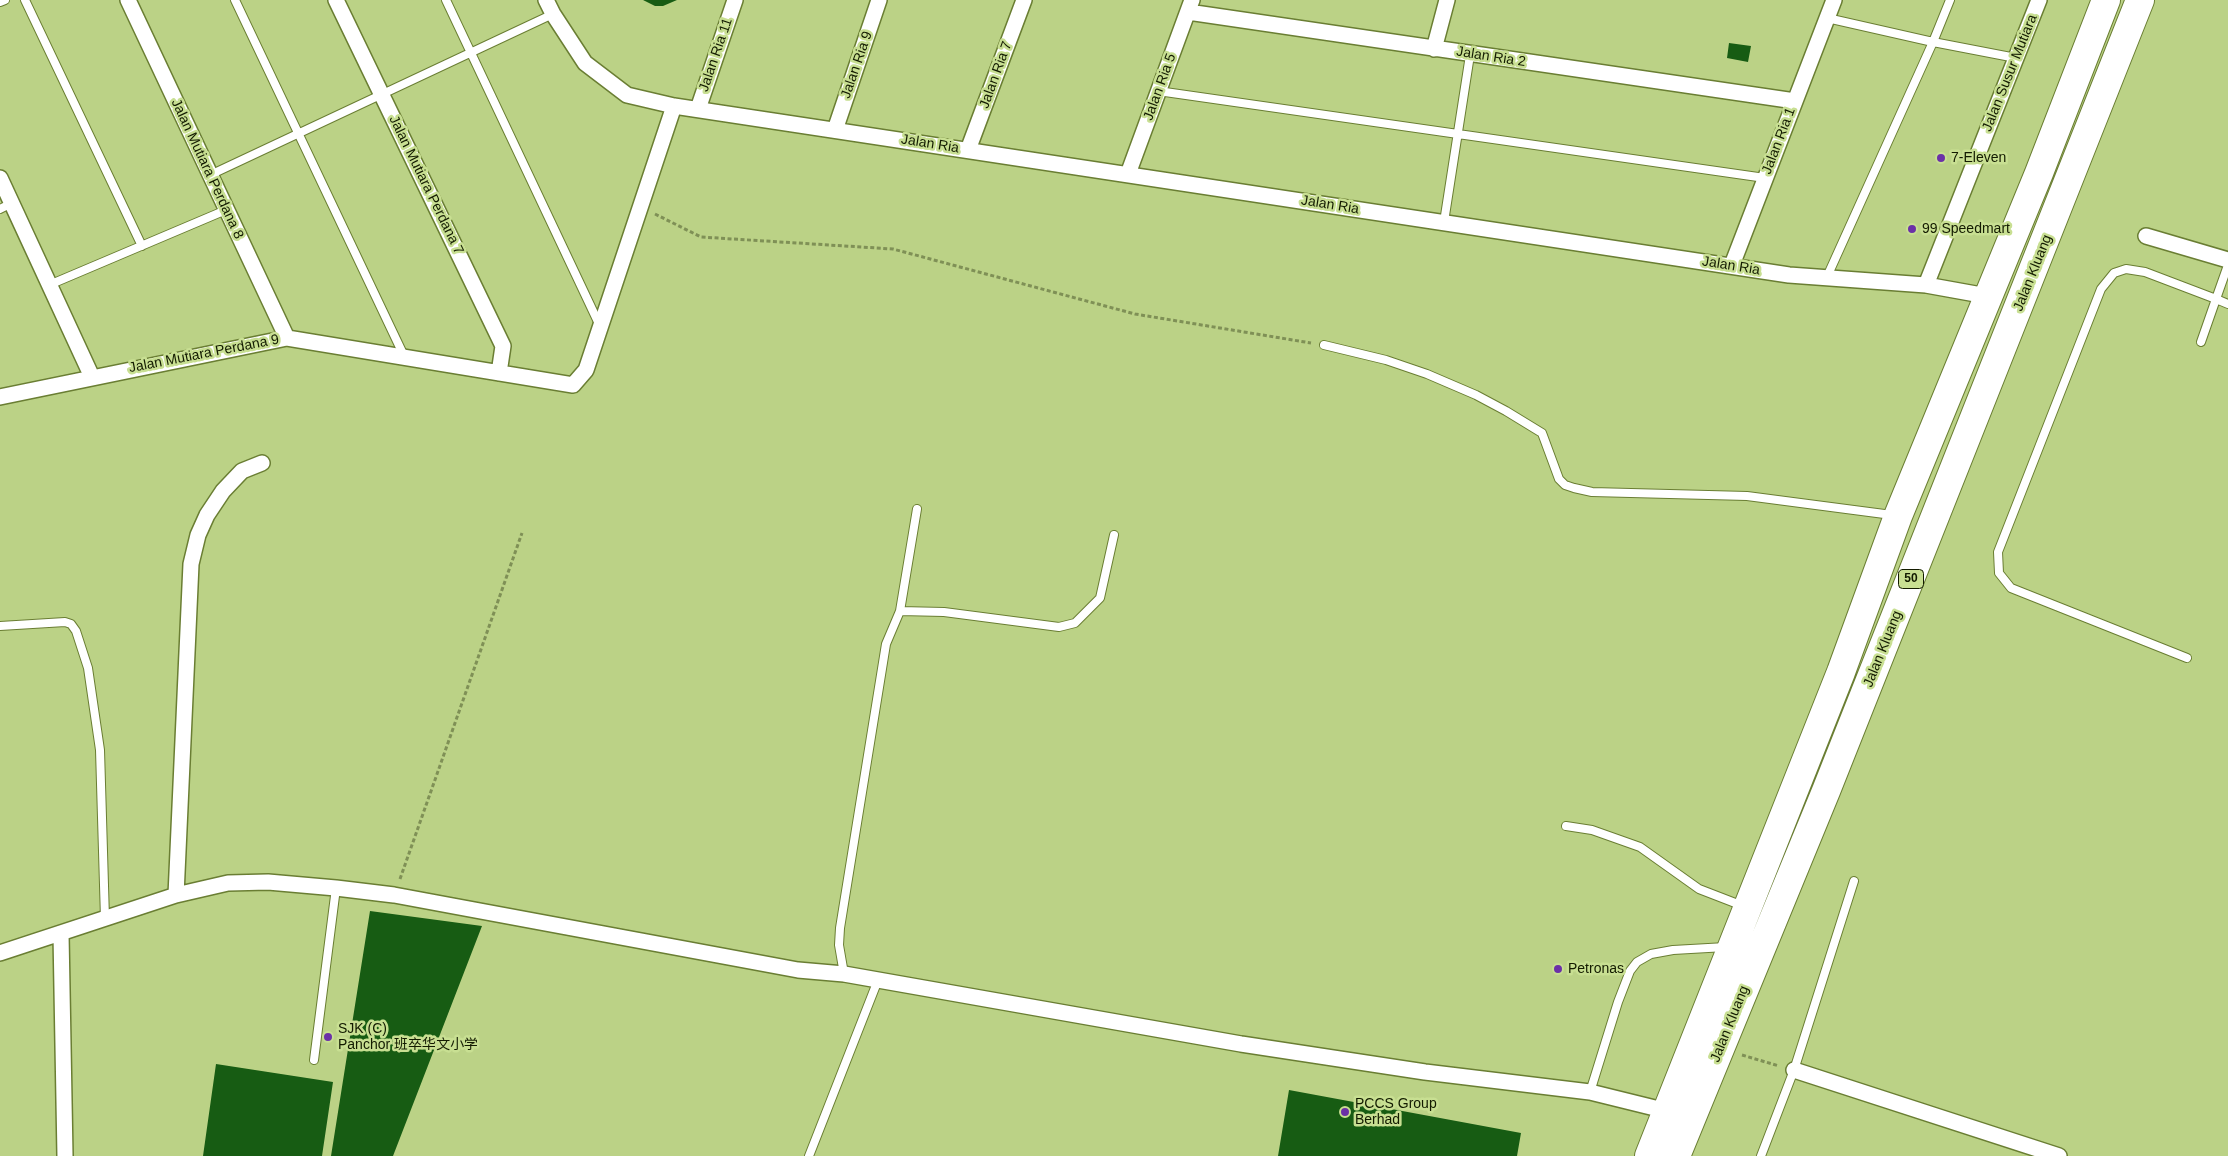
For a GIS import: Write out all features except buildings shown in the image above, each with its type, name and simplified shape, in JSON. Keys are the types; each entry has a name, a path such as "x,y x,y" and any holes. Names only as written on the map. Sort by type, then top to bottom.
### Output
{"highway":[{"name":"Jalan Kluang","path":"1649,1156 1841,672 1898,516 2039,173 2106,0"},
{"name":"Jalan Kluang","path":"1676,1156 1826,791 2140,0"}],"street":[{"name":"Jalan Mutiara Perdana 8","path":"128,0 287,338"},
{"name":"Jalan Mutiara Perdana 7","path":"336,0 503,346 499,373"},
{"name":"Jalan Ria","path":"546,0 553,14 585,62 627,95 674,106 1789,275 1926,285 1987,296"},
{"name":"Jalan Ria 11","path":"698,109 735,0"},
{"name":"Jalan Ria 9","path":"835,130 879,0"},
{"name":"Jalan Ria 7","path":"968,150 1024,0"},
{"path":"1434,49 1447,0"},
{"name":"Jalan Ria 1","path":"1732,265 1834,0"},
{"name":"Jalan Susur Mutiara","path":"1926,285 2039,0"},
{"name":"Jalan Ria 2","path":"1190,6 1470,55 1795,101"},
{"name":"Jalan Ria 5","path":"1128,174 1190,6"},
{"path":"600,327 674,106"},
{"path":"0,178 6,206 49,285 92,377"},
{"path":"2146,236 2228,260"},
{"name":"Jalan Mutiara Perdana 9","path":"0,397 287,338 573,385 586,370 600,327"},
{"path":"176,895 192,564 198,535 207,515 223,491 242,471 262,463"},
{"path":"0,953 176,895 228,883 268,882 336,888 394,895 798,970 844,974 1241,1044 1425,1072 1590,1092 1667,1111"},
{"path":"61,934 65,1156"},
{"path":"1794,1070 2059,1156"}],"lane":[{"path":"0,2 5,0"},
{"path":"25,0 142,246"},
{"path":"235,0 405,358"},
{"path":"446,0 600,327"},
{"path":"1826,279 1933,42 1950,0"},
{"path":"210,175 553,14"},
{"path":"1827,18 1933,42 2016,58"},
{"path":"1444,222 1470,55"},
{"path":"1158,91 1765,178"},
{"path":"49,285 226,210"},
{"path":"2201,342 2228,265"},
{"path":"2187,658 2011,588 1999,573 1998,552 2101,289 2114,273 2126,269 2144,272 2228,304"},
{"path":"1324,345 1386,360 1427,374 1506,410 1542,433 1559,479 1565,485 1574,488 1592,492 1747,496 1898,516"},
{"path":"844,974 839,945 842,918 886,644 900,611 917,509"},
{"path":"900,611 944,612 1059,627 1075,623 1100,598 1114,535"},
{"path":"0,626 65,622 71,624 76,631 88,668 100,750 106,919"},
{"path":"1566,826 1592,830 1640,847 1699,888 1747,908"},
{"path":"1761,1156 1794,1070 1854,881"},
{"path":"314,1060 336,888"},
{"path":"1590,1092 1618,1002 1630,971 1637,962 1651,954 1673,950 1732,947"},
{"path":"809,1156 878,980"}],"path":[{"path":"641,206 701,237 893,249 1135,314 1324,345"},
{"path":"394,895 522,533"},
{"path":"1720,1048 1794,1070"}],"place":[{"name":"7-Eleven","path":"1941,158"},
{"name":"99 Speedmart","path":"1912,229"},
{"name":"Petronas","path":"1558,969"},
{"name":"SJK (C) Panchor 班卒华文小学","path":"328,1037"},
{"name":"PCCS Group Berhad","path":"1345,1112"}]}
